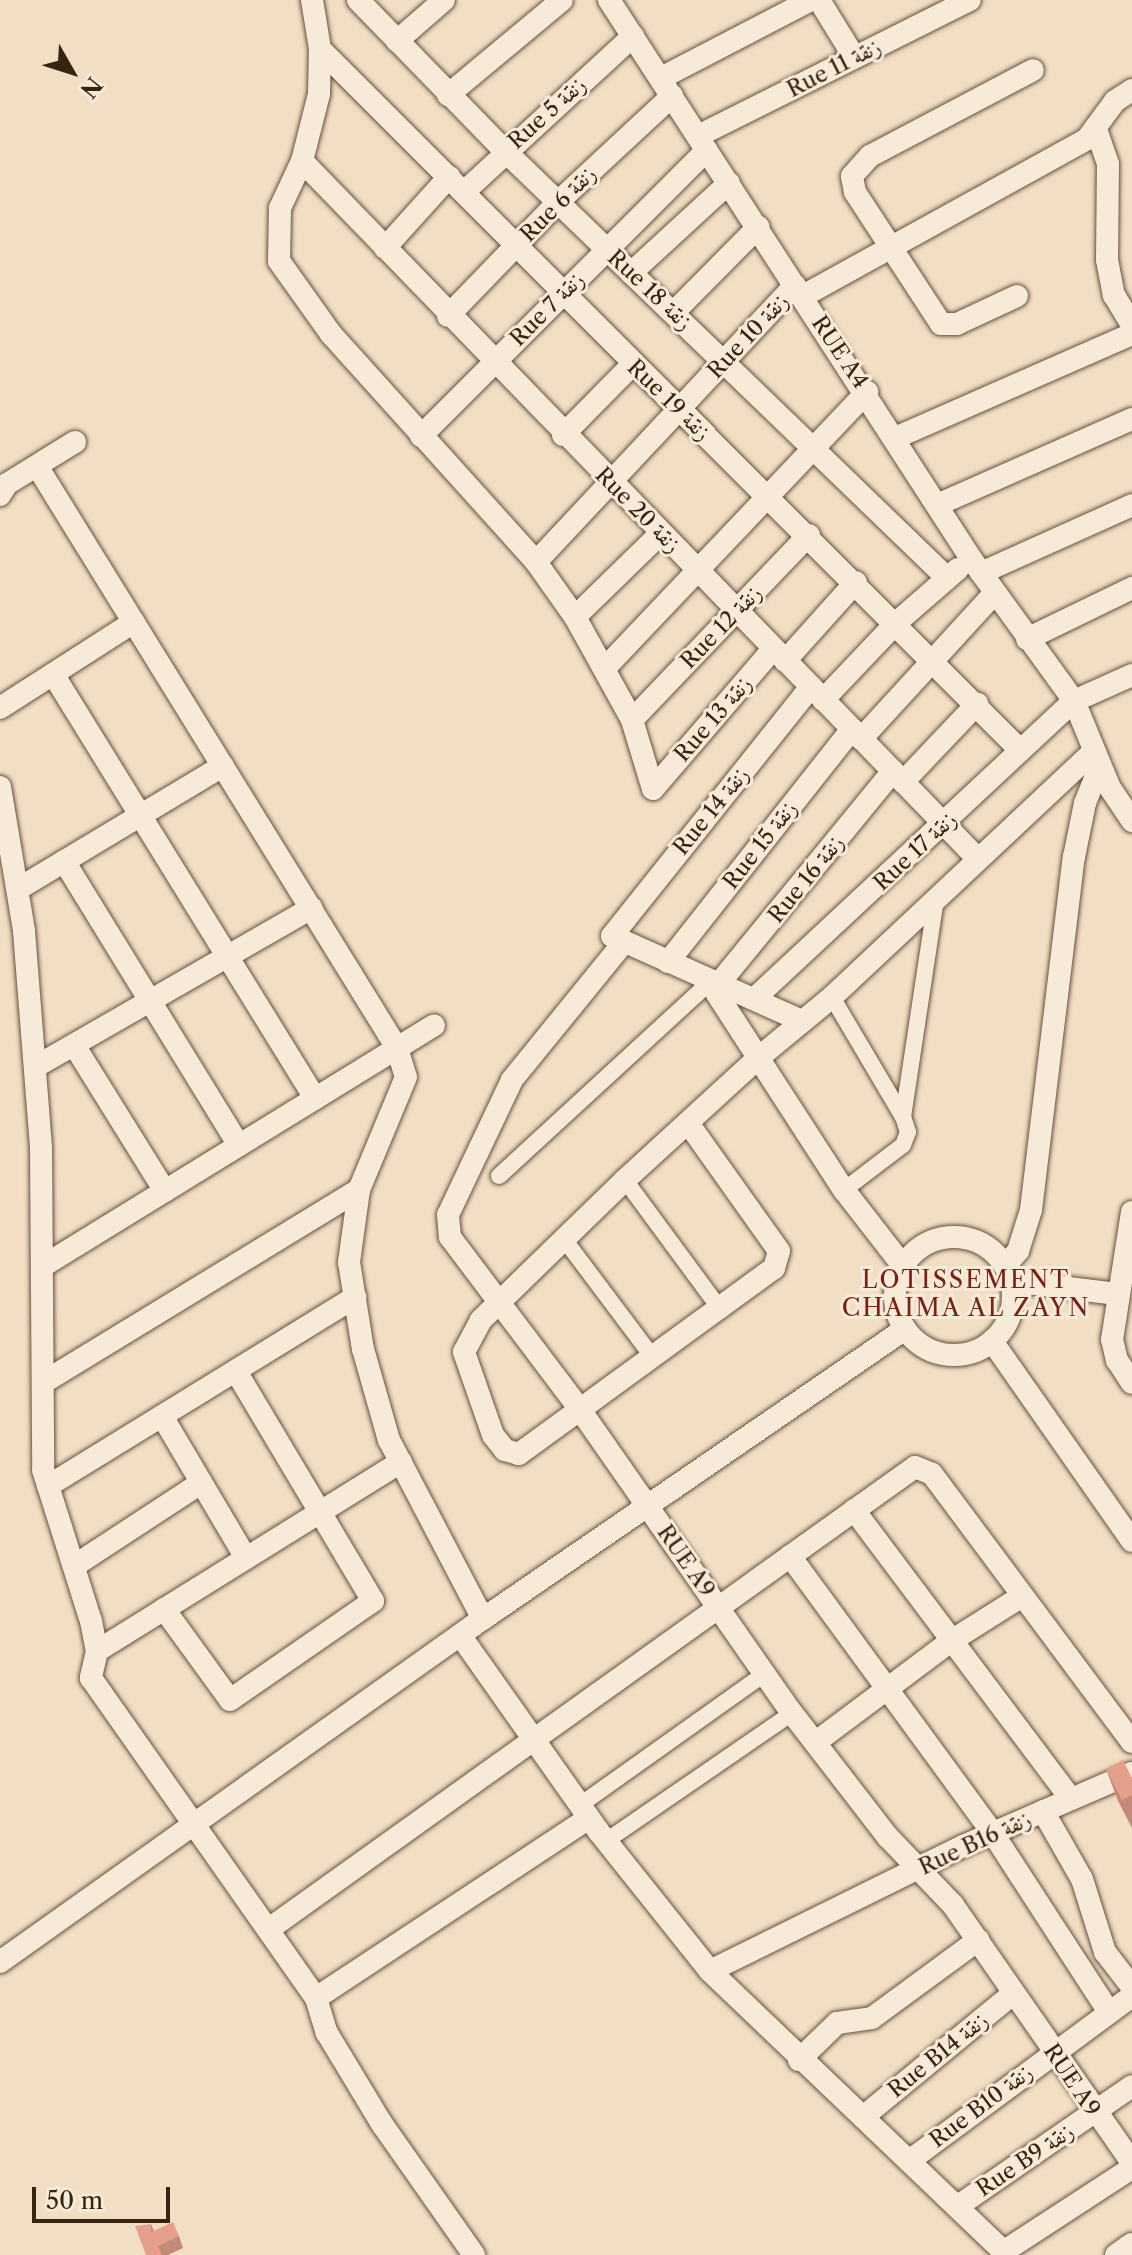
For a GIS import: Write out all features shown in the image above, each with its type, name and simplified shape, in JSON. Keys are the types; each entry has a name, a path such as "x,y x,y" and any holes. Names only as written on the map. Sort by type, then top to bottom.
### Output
{"street":[{"path":"312,0 320,49 319,94 302,161 280,208 279,261 331,334 536,562 575,617 632,720"},
{"name":"Rue 18 زنقة","path":"358,0 505,151 817,447 946,577"},
{"path":"397,41 444,0"},
{"path":"448,95 562,0"},
{"name":"RUE A4","path":"609,0 867,392 977,566 1074,701 1097,759 1132,821"},
{"path":"666,87 811,0"},
{"path":"819,0 854,57"},
{"name":"Rue 11 زنقة","path":"703,143 854,57 970,0"},
{"name":"Rue 5 زنقة","path":"385,248 456,185 505,151 633,36"},
{"name":"Rue 19 زنقة","path":"320,49 633,364 856,582 1020,750"},
{"path":"1017,296 957,324 941,324 855,192 856,169 870,156 1033,70"},
{"name":"Rue 6 زنقة","path":"448,316 666,87"},
{"path":"1132,90 1115,101 1096,129 1108,164 1107,260 1114,295 1132,325"},
{"name":"Rue 10 زنقة","path":"536,562 724,359 799,291 891,247 1096,129"},
{"name":"Rue 7 زنقة","path":"421,436 607,250 703,143"},
{"name":"Rue 20 زنقة","path":"302,161 563,435 976,857"},
{"path":"631,273 729,183"},
{"path":"674,312 758,227"},
{"path":"895,438 1132,334"},
{"path":"563,435 633,364"},
{"path":"605,668 700,572 867,392"},
{"path":"937,505 1132,419"},
{"path":"0,495 7,484 75,442"},
{"path":"37,466 397,1048 406,1077 359,1190 349,1262 363,1349 401,1462 483,1619"},
{"name":"Rue 14 زنقة","path":"618,939 817,693 946,577 1132,505"},
{"path":"575,617 661,533"},
{"name":"Rue 12 زنقة","path":"632,720 809,535"},
{"name":"Rue 13 زنقة","path":"632,720 653,789 779,655 856,582"},
{"name":"Rue 15 زنقة","path":"668,962 856,734 995,593"},
{"path":"1027,639 1129,595"},
{"path":"0,708 134,622"},
{"path":"53,674 315,1099"},
{"name":"Rue 17 زنقة","path":"754,999 945,825 1074,701 1132,675"},
{"name":"Rue 16 زنقة","path":"714,983 898,777 977,704"},
{"path":"688,1123 779,1251 768,1277 652,1356 519,1454 500,1445 464,1352 474,1328 625,1180 757,1059 832,997 976,857 1097,759"},
{"path":"1097,759 1074,857 1031,1210 1008,1274 1010,1313 992,1341 956,1355 936,1352 905,1329 894,1298 903,1266 928,1242 963,1237 980,1242 1008,1274 1117,1294"},
{"path":"18,889 223,766"},
{"path":"0,787 18,889 35,1067 43,1266 43,1470 97,1651 91,1678 316,1998 327,2033 342,2059 474,2255"},
{"path":"64,861 239,1145"},
{"path":"903,1117 936,898"},
{"path":"35,1067 311,908"},
{"path":"618,939 802,1021"},
{"name":"RUE A9","path":"618,939 512,1080 448,1215 450,1237 581,1411 792,1713 888,1837 920,1868 978,1940 1132,2166"},
{"path":"714,983 721,1007 844,1190 903,1266"},
{"path":"499,1176 714,983"},
{"path":"832,997 903,1117 908,1132 903,1145 844,1190"},
{"path":"43,1266 434,1025"},
{"path":"74,1045 165,1191"},
{"path":"625,1180 721,1310"},
{"path":"44,1382 359,1190"},
{"path":"1132,1212 1112,1339 1132,1383"},
{"path":"564,1239 652,1356"},
{"path":"48,1486 355,1297"},
{"path":"0,1962 460,1635 905,1329"},
{"path":"992,1341 1132,1541"},
{"path":"164,1609 230,1700 373,1601 236,1371"},
{"path":"162,1416 246,1558"},
{"path":"97,1651 401,1462"},
{"path":"269,1929 535,1741 908,1468 927,1469 1132,1742"},
{"path":"74,1566 201,1483"},
{"path":"854,1510 1070,1798"},
{"path":"790,1556 883,1689 992,1832 1109,2012"},
{"path":"816,1742 883,1689 1021,1597"},
{"path":"460,1635 584,1812 710,1971 799,2060 958,2206 1005,2254 1132,2166"},
{"path":"316,1998 584,1812 764,1674"},
{"path":"606,1841 792,1713"},
{"name":"Rue B16 زنقة","path":"710,1971 821,1920 992,1832 1132,1773"},
{"path":"1043,1811 1082,1879 1105,1952 1132,1987"},
{"path":"799,2060 837,2023 872,2018 978,1940"},
{"name":"Rue B14 زنقة","path":"863,2117 1013,1994"},
{"name":"Rue B10 زنقة","path":"909,2161 1132,1996"},
{"name":"Rue B9 زنقة","path":"958,2206 1132,2086"},
{"path":"1116,2255 1132,2244"}],"building":[{"path":"1123,1760 1132,1778 1132,1795 1122,1800 1106,1769"},
{"path":"173,2222 179,2236 158,2246 162,2255 146,2255 135,2226 151,2224 151,2232"}],"district":[{"name":"LOTISSEMENT CHAIMA AL ZAYN","path":"966,1294"}]}
